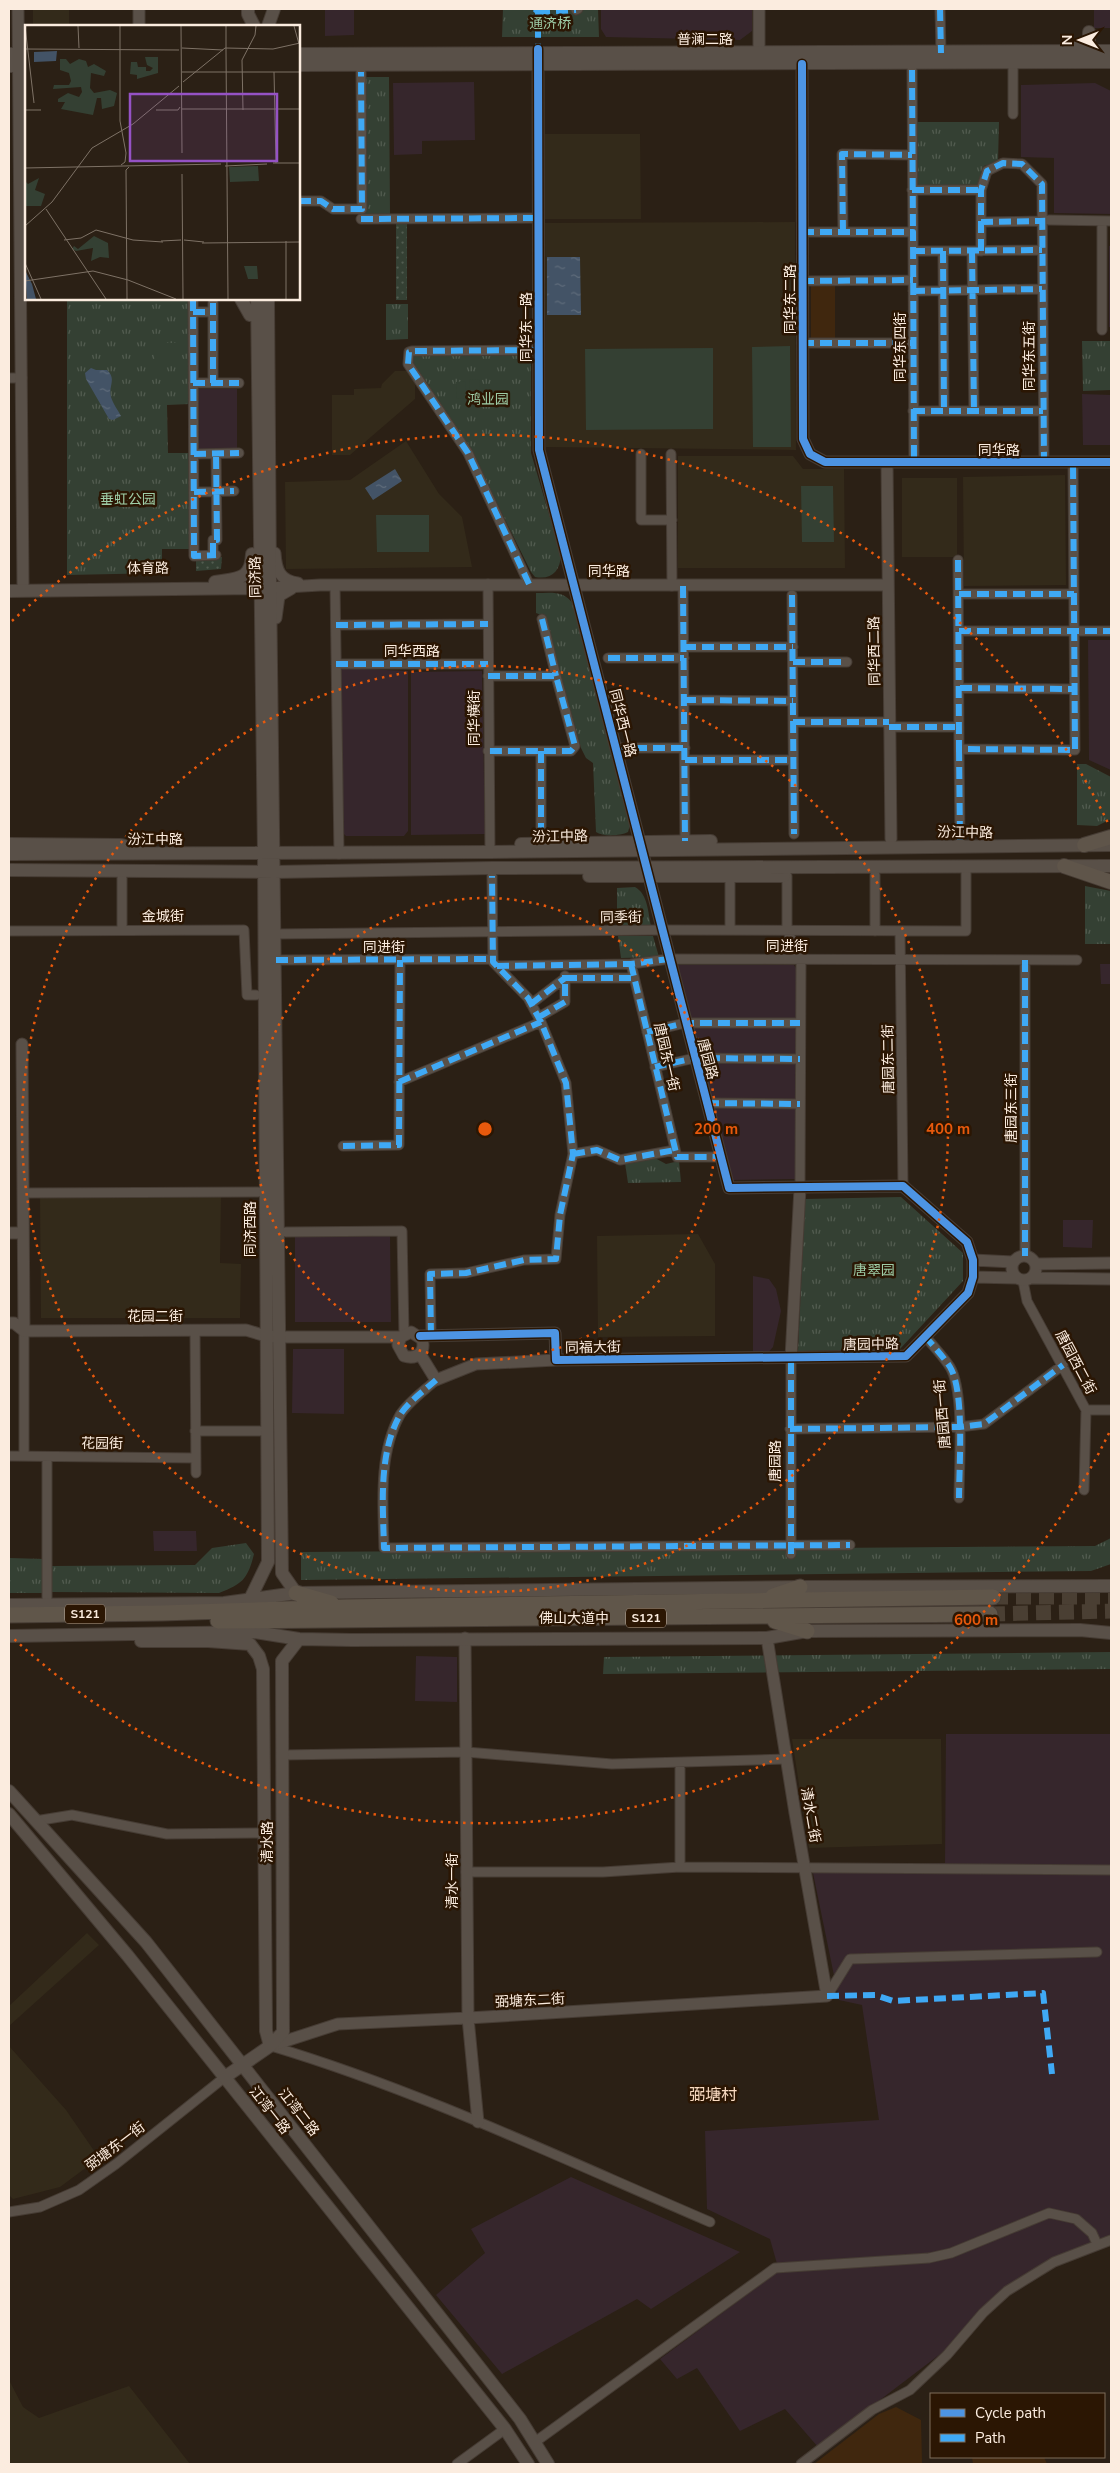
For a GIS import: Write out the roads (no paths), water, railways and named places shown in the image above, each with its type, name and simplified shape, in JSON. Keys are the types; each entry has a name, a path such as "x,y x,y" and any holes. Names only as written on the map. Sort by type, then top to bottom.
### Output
{"highway":[{"path":"760,1601 800,1586"},
{"path":"296,1593 346,1607"},
{"name":"佛山大道中","path":"162,1618 346,1607 992,1597"},
{"name":"佛山大道中","path":"162,1618 303,1620 990,1614"},
{"name":"S121","path":"9,1615 162,1618"},
{"path":"761,1617 807,1631"},
{"name":"S121","path":"9,1624 162,1618"},
{"path":"255,1632 303,1620"}],"main road":[{"path":"248,9 248,14 254,25"},
{"path":"255,9 255,25"},
{"path":"267,9 268,25"},
{"path":"268,25 274,9"},
{"path":"941,51 1089,47 1089,32"},
{"path":"300,50 304,48 538,60"},
{"name":"普澜二路","path":"300,65 538,60 759,51 1111,51"},
{"name":"普澜二路","path":"300,54 802,67 1111,62"},
{"path":"300,70 361,72 538,60"},
{"path":"802,67 1002,70 1013,63"},
{"path":"244,300 258,304"},
{"name":"同济路","path":"258,304 256,551 265,585"},
{"name":"同济路","path":"258,304 265,585 263,788 269,854"},
{"path":"215,585 248,573 256,551"},
{"name":"体育路","path":"9,585 265,585"},
{"path":"215,585 248,597 252,604 255,776 263,788"},
{"name":"体育路","path":"9,591 215,585"},
{"path":"253,631 265,615 277,631 279,815 273,821"},
{"name":"同济路","path":"265,615 273,821 269,854"},
{"path":"1084,845 1111,837"},
{"path":"490,849 541,843 641,846 685,841 891,839 960,840 1046,845"},
{"path":"9,844 121,845 152,854"},
{"name":"汾江中路","path":"9,854 339,854 641,846 1008,848 1046,845 1111,845"},
{"name":"同济西路","path":"250,1599 268,1562 263,1335 264,976 269,854"},
{"path":"9,870 646,872 730,876 787,876 936,874 966,866"},
{"path":"377,870 421,875 492,876 966,866 1111,866"},
{"path":"1064,866 1111,882"},
{"path":"9,879 135,878 153,871"},
{"name":"同济西路","path":"269,872 276,934 283,1337 282,1573 296,1593"},
{"path":"276,960 284,974 286,1232 283,1337 288,1554 282,1564"},
{"path":"264,976 256,996 258,1192 263,1335 260,1431 260,1552 268,1562"},
{"path":"264,1103 257,1122 265,1145"},
{"path":"287,1448 282,1461 287,1474"},
{"path":"9,1599 156,1597 184,1603 224,1603 296,1593 800,1586 1111,1586"},
{"path":"9,1636 162,1618 184,1603"},
{"path":"9,1605 162,1618 235,1632 255,1632 299,1639 767,1638 807,1631 1080,1630 1111,1633"},
{"path":"208,1641 235,1632"},
{"name":"清水路","path":"270,2046 283,2032 282,1661 299,1639"},
{"path":"9,1641 208,1641 250,1644 259,1656 263,1669 264,1925 266,2031 270,2046"},
{"path":"263,1755 282,1755"},
{"path":"9,1785 34,1820"},
{"name":"江湾二路","path":"9,1791 146,1942 520,2419 548,2464"},
{"name":"江湾一路","path":"10,1816 128,1956 504,2429"},
{"path":"264,1834 282,1834"},
{"path":"264,1925 282,1925"},
{"name":"弼塘东二街","path":"225,2077 270,2046"},
{"path":"504,2429 528,2464"}],"street":[{"path":"18,9 24,288 22,378 23,585"},
{"path":"139,9 139,25"},
{"path":"759,9 759,51"},
{"path":"940,9 941,51"},
{"name":"同华东一路","path":"538,60 539,450 575,585"},
{"path":"1013,63 1013,114"},
{"name":"同华东二路","path":"802,67 803,439 807,449 814,458 825,462 887,462"},
{"name":"同华东四街","path":"912,70 914,462"},
{"path":"300,201 321,201 333,209 362,209 361,72"},
{"path":"843,232 842,154 912,154"},
{"name":"同华东五街","path":"981,190 987,171 1003,163 1022,164 1042,184 1046,221 1042,250 1044,462"},
{"path":"912,190 981,190 981,222 977,251 974,411"},
{"path":"361,219 538,218"},
{"path":"981,222 1107,221 1102,330"},
{"path":"802,232 913,232"},
{"path":"913,251 1042,250"},
{"path":"943,251 944,411"},
{"path":"802,281 913,280"},
{"path":"9,288 24,288"},
{"path":"913,291 1042,289"},
{"path":"193,300 194,556 214,555 213,540 217,540 216,454"},
{"path":"193,312 213,307 213,383"},
{"path":"802,343 913,343"},
{"path":"529,584 468,453 412,371 407,359 412,351 539,350"},
{"path":"9,378 22,378"},
{"path":"193,383 238,383"},
{"path":"914,411 1043,411"},
{"path":"194,454 239,453"},
{"path":"641,454 641,520 672,520"},
{"path":"671,454 672,520 684,647 685,841"},
{"name":"同华路","path":"887,462 1111,462"},
{"name":"同华西二路","path":"887,462 891,839"},
{"path":"960,749 1075,750 1073,462"},
{"path":"194,492 234,491"},
{"path":"275,548 276,567 280,576 288,585"},
{"path":"958,560 960,840"},
{"name":"同华横街","path":"488,584 490,849"},
{"name":"体育路","path":"265,585 288,585"},
{"name":"同华路","path":"288,585 888,585"},
{"path":"277,631 276,607 279,596 288,590 320,585"},
{"path":"335,585 339,854"},
{"name":"同华西一路","path":"575,585 617,748 646,872"},
{"path":"959,594 1074,594"},
{"path":"792,595 794,834"},
{"path":"488,751 571,751 575,746 542,620"},
{"path":"336,625 488,624"},
{"path":"959,631 1111,631"},
{"path":"684,647 793,647"},
{"path":"608,658 684,658"},
{"path":"793,662 848,662"},
{"name":"同华西路","path":"336,664 488,664"},
{"path":"488,676 556,676"},
{"path":"960,688 1074,689"},
{"path":"684,700 793,701"},
{"path":"793,722 960,727"},
{"path":"617,748 685,748"},
{"path":"541,751 541,843"},
{"path":"685,760 793,760"},
{"name":"同季街","path":"276,934 662,930 966,931 966,866"},
{"name":"唐园路","path":"646,872 728,1188 800,1188"},
{"path":"875,875 875,931"},
{"path":"286,1232 402,1230 402,1335 398,1345 401,1353 412,1358 420,1354 424,1347 430,1274 466,1273 524,1260 556,1258 560,1215 573,1154 566,1083 540,1019 531,1004 495,962 492,876"},
{"path":"730,876 730,930"},
{"path":"787,876 788,930 801,960"},
{"path":"122,878 122,930"},
{"name":"金城街","path":"9,931 244,930 247,995 256,996"},
{"name":"唐园东二街","path":"900,931 903,1186"},
{"name":"同进街","path":"276,960 400,960 564,965 631,964 669,959 1077,960"},
{"path":"343,1146 399,1145 400,960"},
{"name":"唐园路","path":"791,1554 791,1358 800,1188 801,960"},
{"name":"唐园东三街","path":"1025,960 1025,1256"},
{"name":"唐园东一街","path":"631,964 676,1154"},
{"path":"399,1082 540,1019 565,1002 564,965"},
{"path":"531,1004 565,978 634,978"},
{"path":"647,1032 685,1023 800,1023"},
{"path":"22,1044 24,1456"},
{"path":"655,1067 695,1058 800,1059"},
{"path":"706,1103 800,1104"},
{"path":"573,1154 597,1150 620,1160 676,1154 720,1156"},
{"path":"800,1188 903,1186 967,1242 973,1260 973,1277 1111,1279"},
{"path":"23,1193 258,1192"},
{"path":"9,1233 23,1233"},
{"path":"1025,1256 1031,1258 1036,1264 1035,1273 1023,1279 1012,1271 1013,1262 1018,1257 1025,1256"},
{"path":"973,1260 1013,1262"},
{"path":"1036,1264 1111,1263"},
{"name":"唐园中路","path":"791,1358 906,1356 968,1293 973,1277"},
{"name":"唐园西二街","path":"1023,1279 1027,1301 1086,1410 1084,1490"},
{"path":"9,1323 14,1323 24,1331"},
{"name":"花园二街","path":"24,1331 246,1330 263,1335 283,1337"},
{"path":"195,1331 196,1474"},
{"name":"同福大街","path":"283,1337 402,1335 411,1332 425,1335 555,1333 556,1360"},
{"name":"唐园西一街","path":"925,1336 950,1367 955,1382 959,1428 959,1498"},
{"path":"420,1354 436,1380 401,1414 388,1445 383,1502 384,1548 668,1548 791,1544 850,1545"},
{"name":"同福大街","path":"436,1380 476,1364 556,1360 791,1358"},
{"path":"790,1429 959,1428 984,1424 1063,1365"},
{"path":"1086,1410 1111,1410"},
{"path":"195,1431 260,1431"},
{"name":"花园街","path":"9,1456 196,1458"},
{"path":"47,1456 47,1598"},
{"name":"清水一街","path":"465,1638 468,2018 478,2122"},
{"name":"清水二街","path":"767,1638 827,1996"},
{"path":"282,1755 466,1752 612,1764 786,1759"},
{"path":"680,1763 680,1867"},
{"path":"34,1820 72,1815 167,1834 264,1834"},
{"path":"466,1872 603,1872 680,1867 1111,1870"},
{"path":"827,1996 850,1959 1097,1952"},
{"name":"弼塘东二街","path":"270,2046 338,2024 827,1996"},
{"path":"270,2046 329,2063 478,2122 710,2222"},
{"name":"弼塘东一街","path":"9,2212 40,2207 79,2190 116,2164 225,2077"},
{"path":"535,2442 775,2268 929,2258 951,2253 1049,2212 1076,2219 1092,2233 1097,2244"},
{"path":"801,2464 872,2410 910,2390 947,2355 983,2313 1007,2291 1054,2262 1111,2240"},
{"path":"457,2464 504,2429"}],"water":[{"path":"547,257 580,257 581,315 547,315"},
{"path":"91,368 107,370 110,373 112,380 111,397 121,416 113,420 109,419 86,379 85,373"},
{"path":"395,469 402,481 373,500 365,488"}],"tunnel":[{"path":"993,1597 1111,1597"},
{"path":"990,1614 1111,1611"}],"district":[{"name":"弼塘村","path":"713,2094"}],"park label":[{"name":"通济桥","path":"550,23"},
{"name":"鸿业园","path":"488,399"},
{"name":"垂虹公园","path":"128,499"},
{"name":"唐翠园","path":"874,1270"}]}
